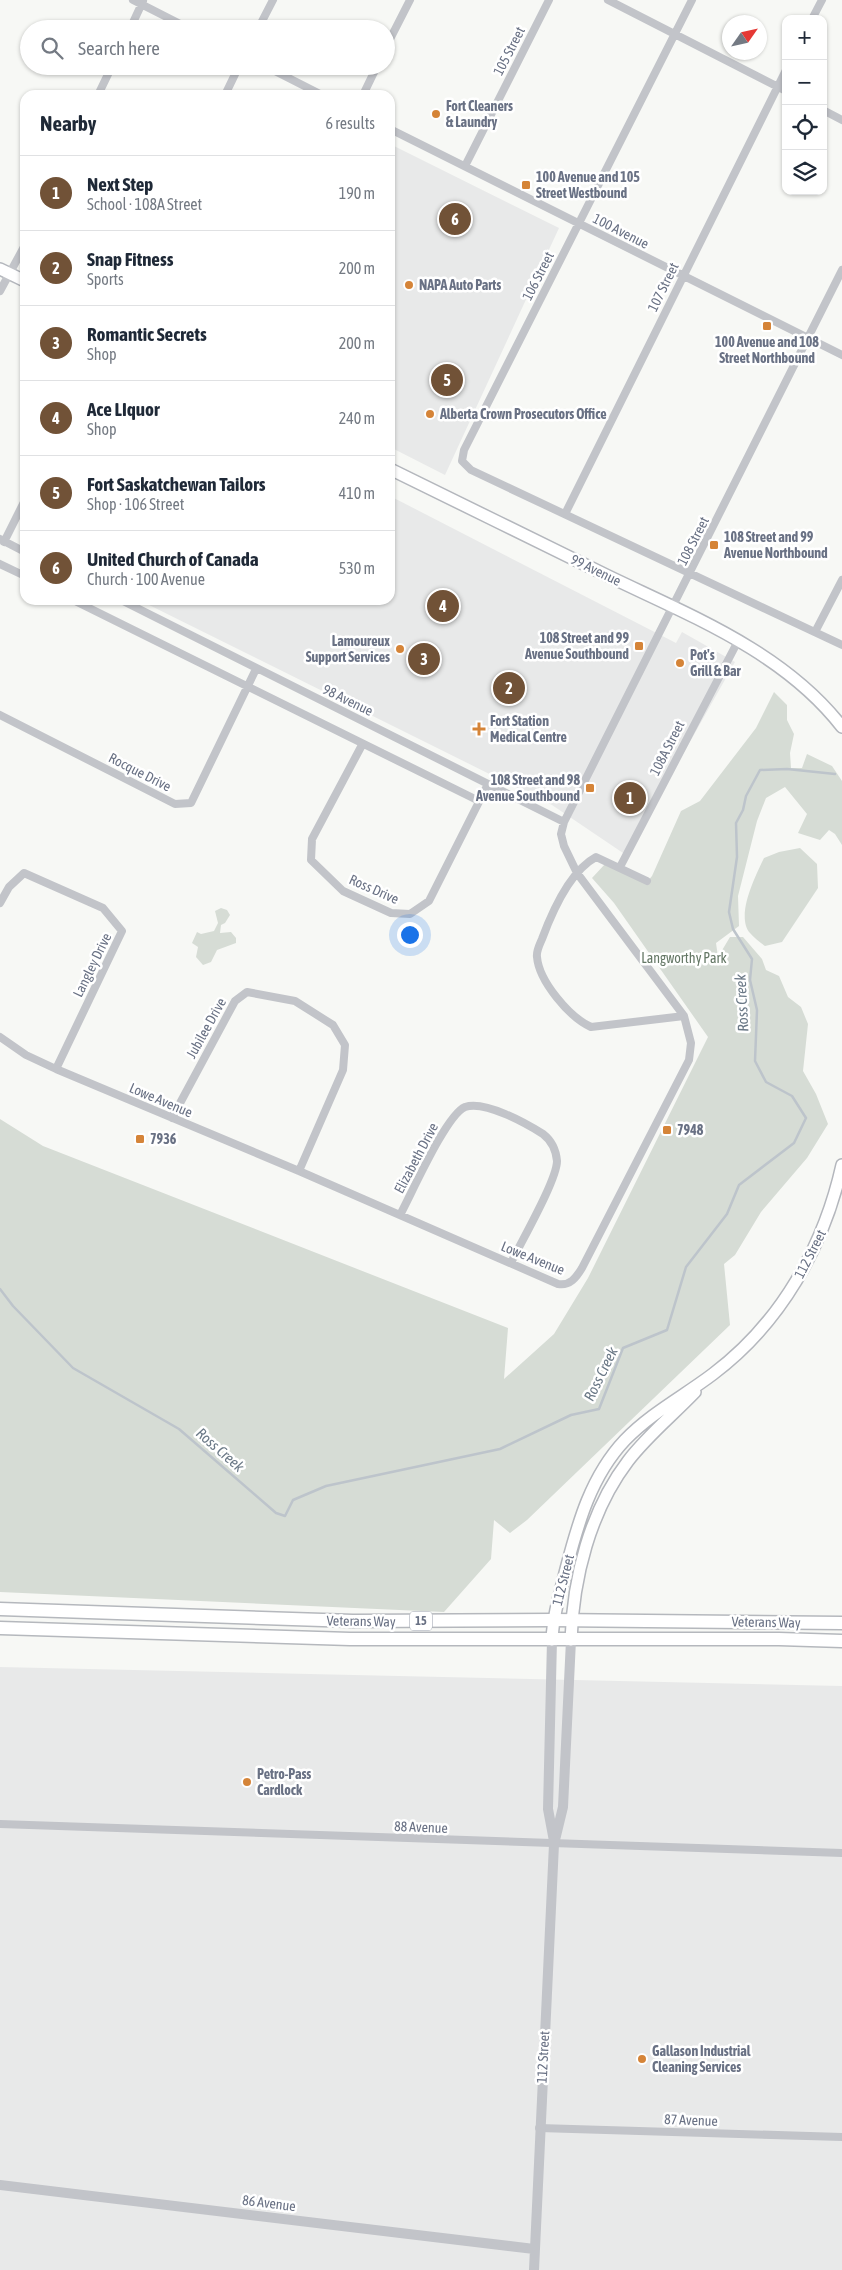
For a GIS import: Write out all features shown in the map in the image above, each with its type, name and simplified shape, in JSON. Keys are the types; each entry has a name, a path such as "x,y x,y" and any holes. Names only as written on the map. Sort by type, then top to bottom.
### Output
{"main road":[{"path":"4,271 20,279"},
{"name":"99 Avenue","path":"395,471 671,606 738,641 776,664 796,679 842,726"},
{"name":"112 Street","path":"571,1640 571,1621 583,1560 597,1513 606,1494 629,1460 642,1446 714,1373 760,1330 796,1281 824,1225 842,1165"},
{"name":"112 Street","path":"552,1640 553,1620 583,1511 601,1472 613,1454 639,1427 714,1373"},
{"name":"Veterans Way","path":"0,1609 354,1621 553,1620 842,1623"},
{"name":"Veterans Way","path":"0,1628 350,1639 779,1639 842,1641"}],"street":[{"path":"133,0 143,2 174,20"},
{"path":"263,20 273,0"},
{"path":"395,29 410,0"},
{"name":"105 Street","path":"464,166 549,0"},
{"path":"608,0 782,89"},
{"name":"106 Street","path":"565,514 471,470 464,465 462,456 692,0"},
{"path":"814,15 822,0"},
{"path":"134,20 143,2"},
{"path":"100,90 108,75"},
{"path":"227,90 235,75"},
{"path":"283,75 312,90"},
{"path":"365,90 373,75"},
{"name":"107 Street","path":"565,514 782,78"},
{"path":"827,112 842,120"},
{"name":"100 Avenue","path":"395,132 842,355"},
{"path":"0,291 4,271 20,252"},
{"name":"108 Street","path":"564,822 671,606 691,572 842,270"},
{"path":"20,509 2,541 20,550"},
{"path":"565,514 842,645"},
{"path":"0,564 20,574"},
{"path":"815,632 842,580"},
{"path":"83,605 362,745 479,801"},
{"name":"98 Avenue","path":"131,605 564,822"},
{"name":"108A Street","path":"620,867 738,641"},
{"name":"Rocque Drive","path":"0,716 175,804 191,803 256,669"},
{"name":"Ross Drive","path":"362,745 312,839 311,860 343,891 391,913 410,914 429,901 488,784"},
{"name":"Lowe Avenue","path":"0,1037 26,1055 56,1069 299,1171 562,1285 568,1284 579,1273 690,1060 691,1043 684,1016 577,873 564,846 561,834 564,822"},
{"path":"647,881 596,856 577,873 552,913 536,954 541,975 578,1021 591,1027 684,1016"},
{"name":"Langley Drive","path":"0,903 9,887 24,873 103,908 122,931 56,1069"},
{"name":"Jubilee Drive","path":"172,1118 235,1001 247,992 295,1001 333,1025 345,1045 343,1070 299,1171"},
{"name":"Elizabeth Drive","path":"400,1215 450,1120 466,1107 487,1107 494,1110 543,1134 551,1142 556,1156 554,1176 511,1263"},
{"name":"112 Street","path":"552,1640 548,1809 554,1844"},
{"name":"112 Street","path":"534,2270 539,2128 554,1844 563,1807 571,1640"},
{"name":"88 Avenue","path":"0,1824 842,1853"},
{"name":"87 Avenue","path":"539,2128 842,2137"},
{"name":"86 Avenue","path":"0,2185 534,2249"}],"shaded area":[{"path":"395,146 559,228 445,475 395,450"},
{"path":"395,499 676,643 682,632 735,662 626,855 552,805 149,605 395,605"},
{"path":"0,1667 842,1686 842,2270 0,2270"}],"green space":[{"name":"Langworthy Park","path":"774,692 787,705 787,720 794,734 790,753 791,768 802,768 807,754 832,766 842,781 842,845 835,834 829,830 820,840 798,833 807,814 785,787 766,798 757,821 738,896 739,926 716,943 718,957 730,937 743,937 762,959 766,970 779,976 788,997 801,1007 808,1024 803,1071 816,1094 828,1124 807,1158 761,1212 735,1255 724,1264 730,1325 527,1520 510,1533 494,1520 491,1559 444,1612 0,1592 0,1119 43,1146 508,1328 504,1379 554,1334 588,1278 708,1037 614,903 592,878 605,864 647,882 652,876 681,811 700,801 756,728"},
{"path":"800,848 817,864 818,888 782,942 765,946 750,933 746,926 745,916 748,895 764,858 779,852"},
{"path":"221,908 227,910 230,915 225,923 221,925 220,933 231,932 236,938 236,943 217,950 211,962 203,965 196,957 198,947 192,943 197,932 201,934 214,931 218,923 215,911"}],"waterway":[{"name":"Ross Creek","path":"0,1289 13,1306 73,1368 179,1429 276,1513 285,1516 293,1500 326,1486 500,1449 571,1415 599,1409 623,1348 667,1330 686,1267 727,1214 739,1185 794,1143 806,1118 792,1096 766,1082 755,1061 757,1010 750,980 752,959 733,929 729,912 737,857 736,823 743,810 746,796 760,770 787,769 835,774"}],"place":[{"name":"Fort Cleaners & Laundry","path":"436,114"},
{"name":"100 Avenue and 105 Street Westbound","path":"526,185"},
{"name":"United Church of Canada","path":"455,219"},
{"name":"NAPA Auto Parts","path":"409,285"},
{"name":"100 Avenue and 108 Street Northbound","path":"767,326"},
{"name":"Fort Saskatchewan Tailors","path":"447,380"},
{"name":"Alberta Crown Prosecutors Office","path":"430,414"},
{"name":"108 Street and 99 Avenue Northbound","path":"714,545"},
{"name":"Ace LIquor","path":"443,606"},
{"name":"108 Street and 99 Avenue Southbound","path":"639,646"},
{"name":"Lamoureux Support Services","path":"400,649"},
{"name":"Romantic Secrets","path":"424,659"},
{"name":"Pot's Grill & Bar","path":"680,663"},
{"name":"Snap Fitness","path":"509,688"},
{"name":"Fort Station Medical Centre","path":"479,729"},
{"name":"108 Street and 98 Avenue Southbound","path":"590,788"},
{"name":"Next Step","path":"630,798"},
{"name":"7948","path":"667,1130"},
{"name":"7936","path":"140,1139"},
{"name":"Petro-Pass Cardlock","path":"247,1782"},
{"name":"Gallason Industrial Cleaning Services","path":"642,2059"}]}
